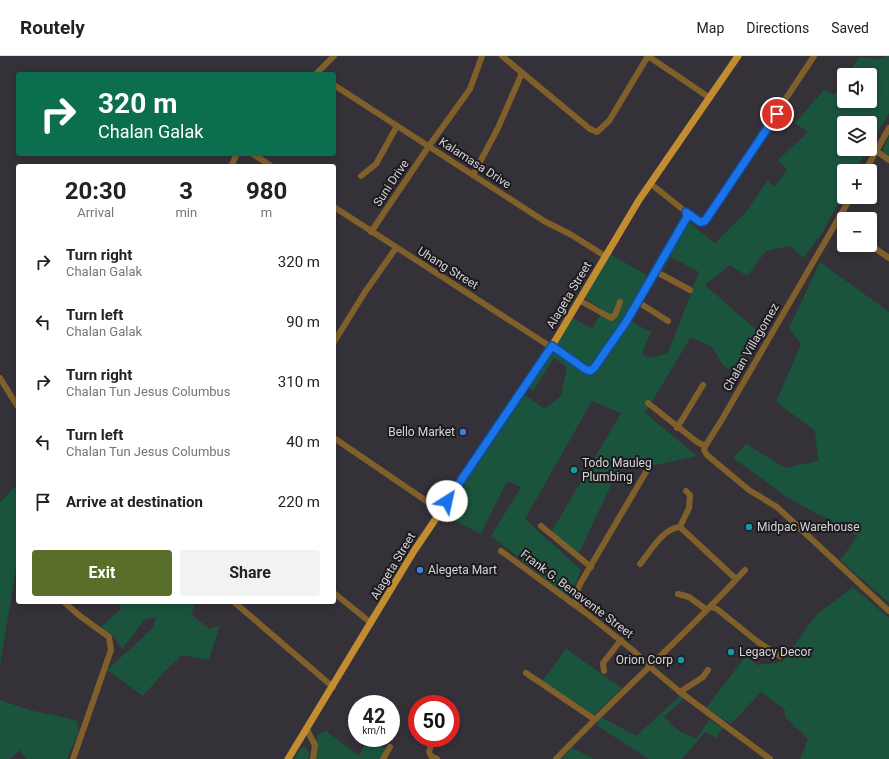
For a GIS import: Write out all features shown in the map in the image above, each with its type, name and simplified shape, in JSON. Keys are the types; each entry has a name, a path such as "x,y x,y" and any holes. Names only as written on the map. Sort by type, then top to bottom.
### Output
{"main road":[{"name":"Alageta Street","path":"288,759 372,623 405,565 552,346 639,200 738,56"}],"street":[{"path":"318,72 334,56"},
{"name":"Suni Drive","path":"371,232 429,146 470,89 482,56"},
{"path":"502,56 590,129 597,132 609,121 648,56 710,98"},
{"path":"651,184 700,222 706,220 814,56"},
{"path":"473,175 498,128 522,73"},
{"name":"Kalamasa Drive","path":"336,86 544,221 570,234 605,256"},
{"path":"361,176 376,164 397,126"},
{"path":"877,149 889,128"},
{"path":"877,152 889,160"},
{"path":"256,156 268,164"},
{"name":"Chalan Villagomez","path":"705,445 721,421 847,204"},
{"name":"Uhang Street","path":"336,208 590,371 611,344 638,302"},
{"path":"668,321 638,302 687,217 686,212"},
{"path":"336,339 365,292 396,248"},
{"path":"877,250 889,258"},
{"path":"655,271 690,290"},
{"path":"579,300 611,318 614,316 620,302"},
{"path":"0,378 16,404"},
{"path":"677,428 703,385"},
{"path":"648,403 677,428 699,444 705,445 704,450 707,455 749,490 777,507 889,612"},
{"path":"336,439 441,511"},
{"path":"580,610 576,602 576,595 607,537 646,472"},
{"path":"680,528 690,501 690,495 686,491"},
{"path":"541,526 591,567"},
{"path":"640,564 665,535 672,529 680,528 736,579"},
{"name":"Frank G. Benavente Street","path":"501,551 621,640 680,692 770,759"},
{"path":"556,759 594,719 709,609 745,570"},
{"path":"678,594 689,597 709,609 717,609 758,642 780,656"},
{"path":"336,595 372,623"},
{"path":"66,604 109,637 111,650 73,759"},
{"path":"236,604 333,687"},
{"path":"604,670 603,663 621,640"},
{"path":"680,692 703,677 708,670"},
{"path":"526,673 594,719"},
{"path":"307,730 315,744 313,759"},
{"path":"430,747 429,752 431,756 437,759"},
{"path":"383,759 390,748"}],"green space":[{"path":"885,56 889,56 889,113 877,133 877,116 837,116 837,156 863,156 859,164 837,164 838,204 822,233 803,258 790,246 766,251 747,276 730,265 705,285 761,334 734,373 723,365 712,347 691,337 645,413 697,456 646,467 624,458 578,555 552,531 621,413 592,401 525,519 581,570 569,598 491,536 521,487 507,481 481,534 440,513 522,393 545,409 561,396 567,367 554,358 533,391 528,387 573,318 592,329 603,310 584,297 610,254 655,280 632,322 651,332 642,354 651,358 668,353 699,272 671,257 662,270 658,268 687,221 715,243 745,213 768,180 774,187 787,170 778,160 808,132 795,123 824,90 834,95 837,90 837,108 877,108 877,68 852,68 859,57 880,59"},
{"path":"889,136 889,156 882,151"},
{"path":"820,262 889,312 889,603 840,560 858,536 790,499 733,458 746,444 785,468 818,461 815,431 776,402 801,344 789,328"},
{"path":"14,487 16,489 16,569 0,666 0,503"},
{"path":"853,587 889,618 889,759 800,759 808,739 785,717 785,710 761,692 731,724 706,708 746,656 757,665 782,662 817,614"},
{"path":"120,604 195,604 191,614 209,629 220,625 209,660 182,655 164,672 143,696 107,670 152,629 156,617 144,620 122,649 114,637 101,627 121,609"},
{"path":"566,649 622,688 594,715 542,681"},
{"path":"680,696 684,698 664,717 679,731 696,739 709,720 723,728 716,738 705,732 682,759 649,759 596,725 601,717 636,736"},
{"path":"0,700 29,710 76,720 79,731 67,759 26,759 20,750 10,759 0,759"},
{"path":"326,731 359,756 364,747 382,747 387,749 380,759 313,759 318,734"},
{"path":"301,747 306,748 309,754 308,759 294,759"},
{"path":"572,748 593,758 593,759 562,759"}],"place":[{"name":"Bello Market","path":"463,432"},
{"name":"Todo Mauleg Plumbing","path":"574,470"},
{"name":"Midpac Warehouse","path":"749,527"},
{"name":"Alegeta Mart","path":"420,570"},
{"name":"Legacy Decor","path":"731,652"},
{"name":"Orion Corp","path":"681,660"}],"route":[{"path":"447,501 552,346 588,371 594,368 638,302 670,244 687,217 688,214 686,212 700,222 705,221 777,114"}]}
